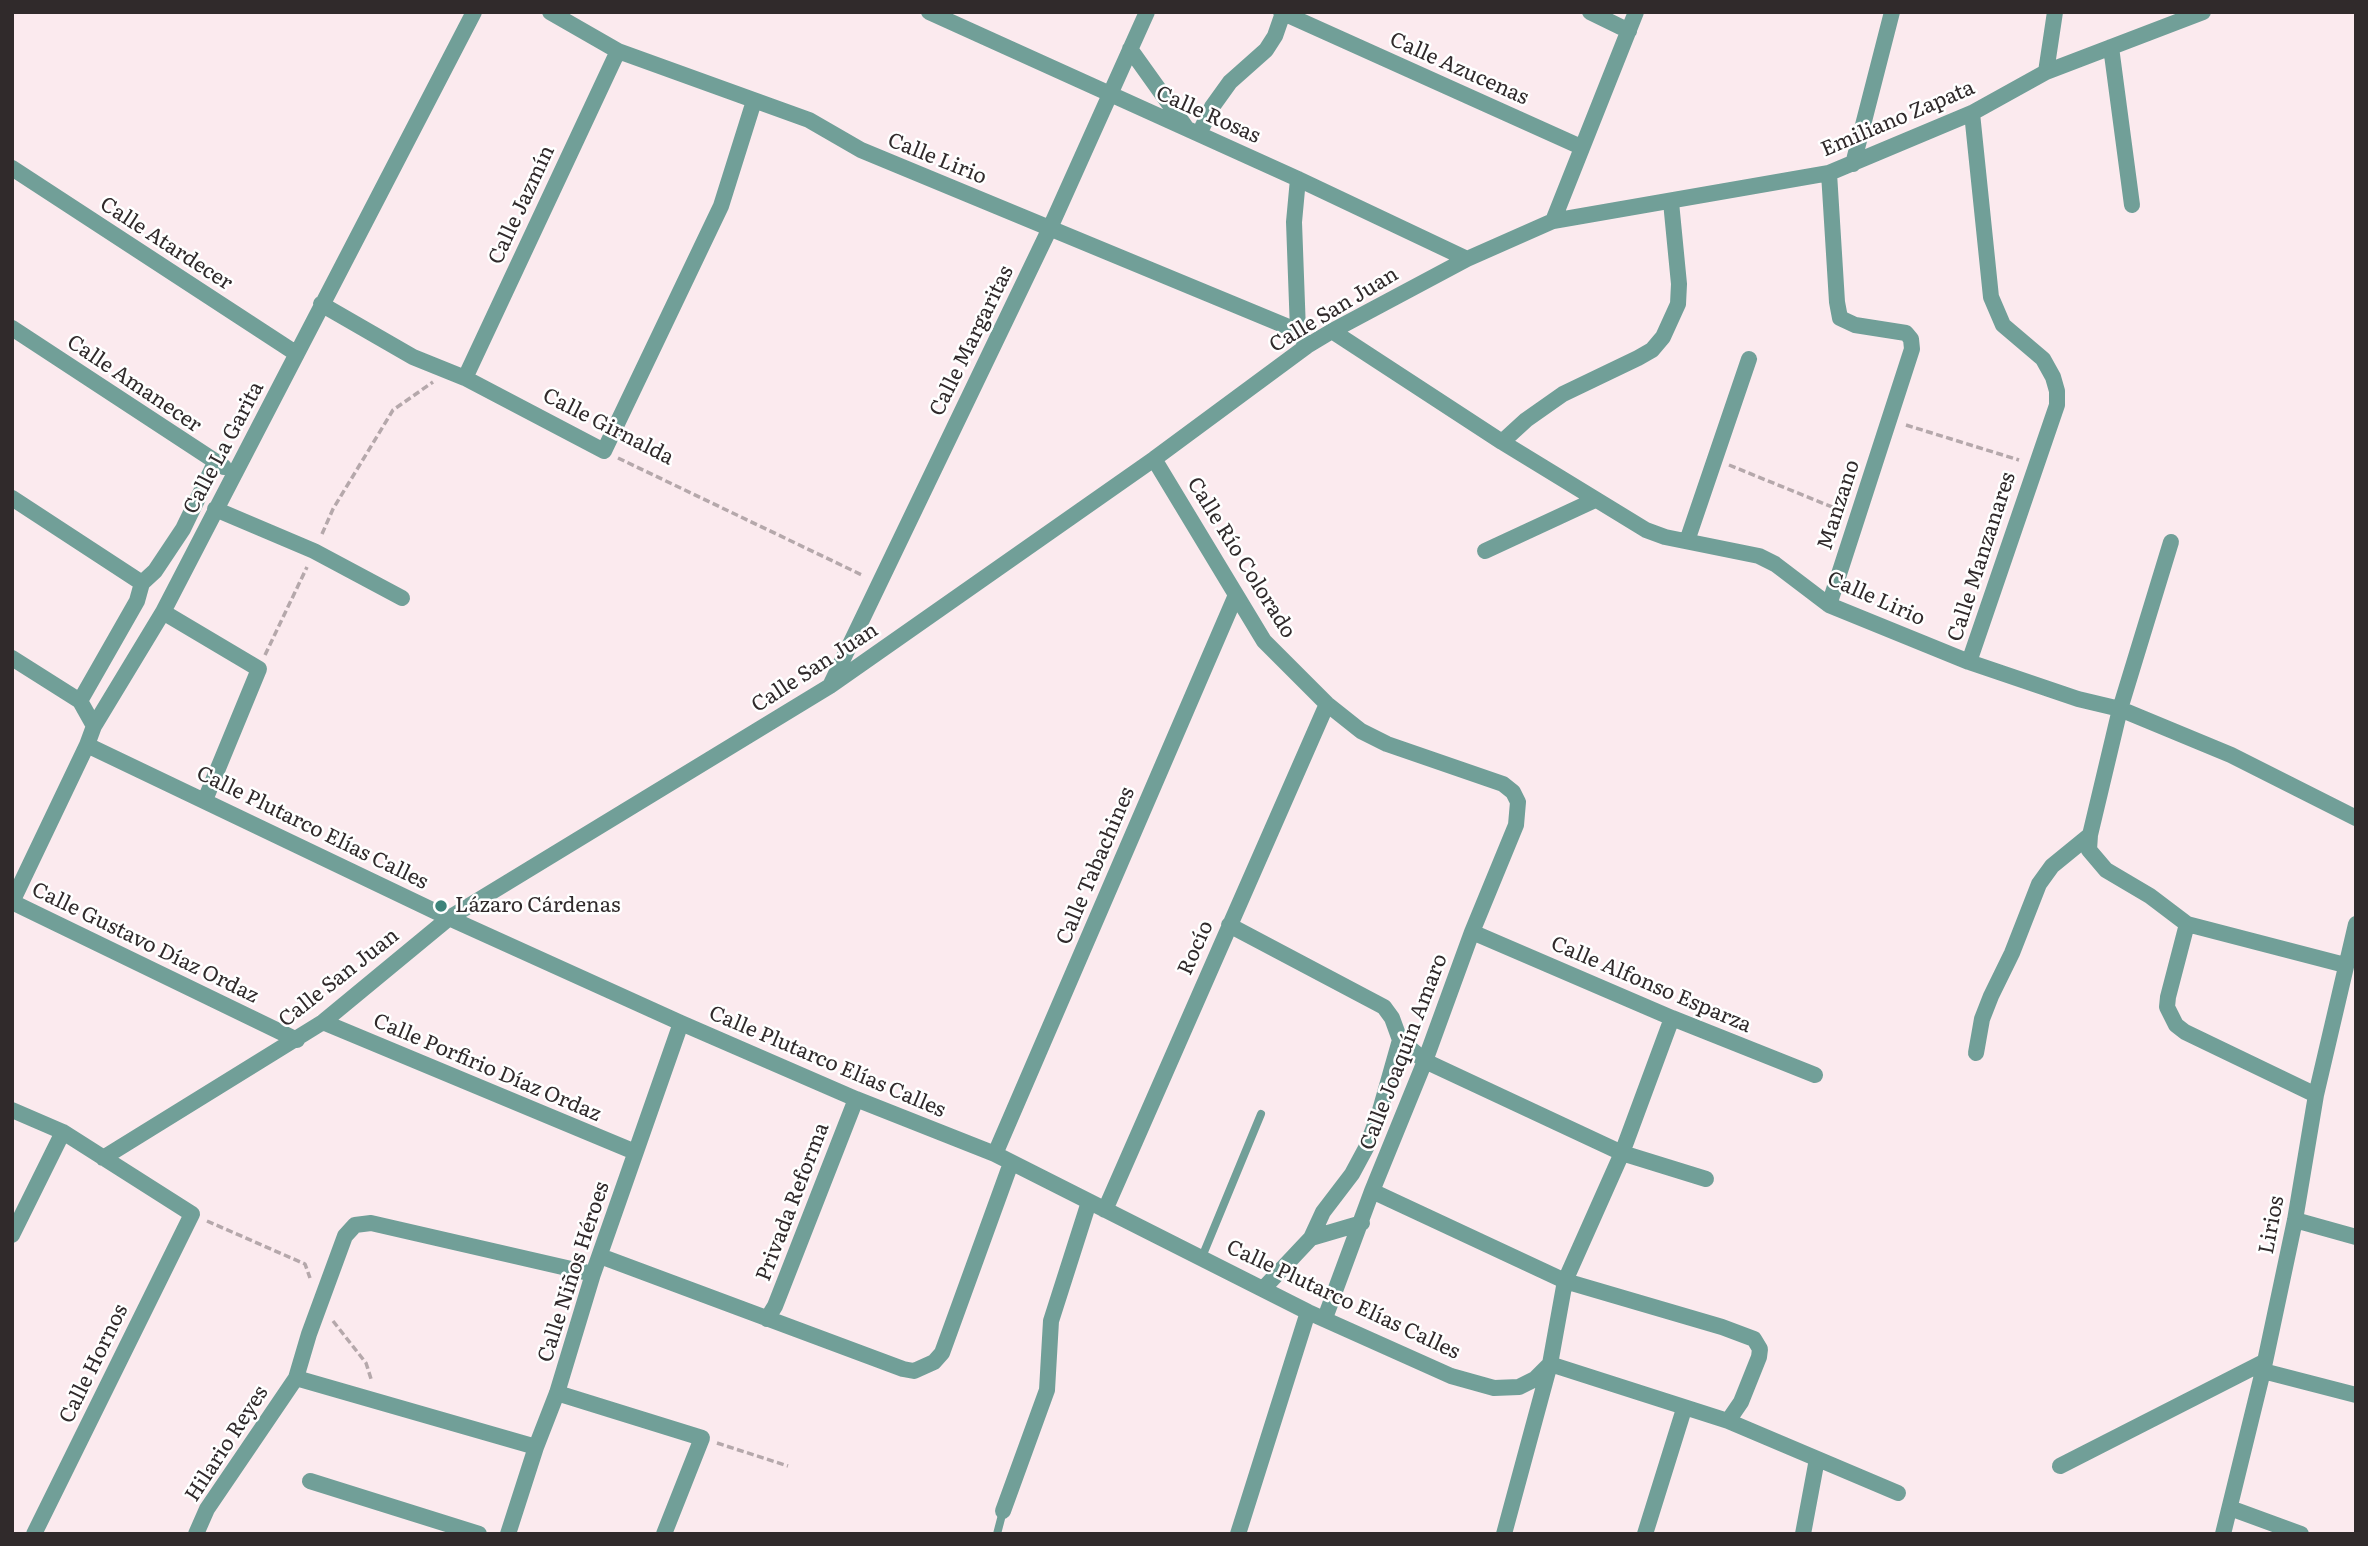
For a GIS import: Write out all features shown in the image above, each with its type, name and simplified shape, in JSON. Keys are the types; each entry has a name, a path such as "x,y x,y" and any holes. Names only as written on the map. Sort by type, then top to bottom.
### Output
{"street":[{"name":"Calle La Garita","path":"12,902 94,726 163,612 474,12"},
{"name":"Calle Lirio","path":"550,12 618,51 809,120 861,150 1298,331"},
{"name":"Calle Rosas","path":"929,12 1298,178 1467,259"},
{"name":"Calle Margaritas","path":"830,686 1050,228 1147,12"},
{"path":"1590,12 1629,31"},
{"path":"1553,221 1636,12"},
{"path":"1853,164 1892,12"},
{"path":"2046,72 2055,12"},
{"name":"Emiliano Zapata","path":"1553,221 1829,173 1972,113 2046,72 2203,12"},
{"path":"1130,50 1193,131 1230,82 1266,50 1275,36 1282,13"},
{"name":"Calle Azucenas","path":"1282,13 1581,147"},
{"path":"2111,47 2132,205"},
{"name":"Calle Jazmín","path":"465,378 618,51"},
{"path":"604,451 721,206 754,101"},
{"name":"Calle Manzanares","path":"1969,662 2057,405 2053,377 2043,359 2003,325 1993,304 1972,113"},
{"name":"Calle Atardecer","path":"12,168 297,354"},
{"name":"Manzano","path":"1829,173 1840,318 1855,326 1898,330 1911,339 1910,359 1856,516 1829,605"},
{"path":"1298,178 1294,222 1298,331 1307,346"},
{"path":"1502,442 1526,420 1563,394 1638,358 1652,350 1663,337 1678,304 1679,284 1671,202"},
{"name":"Calle San Juan","path":"103,1157 323,1023 449,918 830,686 1154,459 1307,346 1467,259 1553,221"},
{"name":"Calle Girnalda","path":"321,304 413,357 465,378 604,451"},
{"name":"Calle Amanecer","path":"12,328 234,473"},
{"name":"Calle Lirio","path":"1332,331 1502,442 1646,530 1759,555 1829,605 1969,662 2078,699 2120,709 2231,755 2356,818"},
{"path":"1688,541 1749,359"},
{"name":"Calle Río Colorado","path":"1154,459 1264,641 1327,704 1361,731 1387,744 1503,784 1513,792 1518,802"},
{"name":"Calle La Garita","path":"80,701 137,601 142,583 155,571 183,529 215,463"},
{"path":"12,498 142,583"},
{"path":"1485,551 1595,500"},
{"path":"215,509 314,551 402,598"},
{"path":"2171,542 2120,709 2090,835 2089,850 2106,870 2150,896 2187,924 2345,965"},
{"name":"Calle Tabachines","path":"995,1154 1236,595"},
{"path":"163,612 259,669 205,800"},
{"path":"12,658 80,701 94,726"},
{"name":"Rocío","path":"1105,1210 1327,704"},
{"name":"Calle Plutarco Elías Calles","path":"87,745 449,918 681,1023 856,1099 995,1154 1308,1312 1451,1376 1494,1388 1519,1387 1535,1380 1550,1364"},
{"name":"Calle Joaquín Amaro","path":"1325,1318 1472,932 1516,825 1518,802"},
{"path":"1976,1053 1982,1019 2039,884 2052,866 2090,835"},
{"name":"Calle Gustavo Díaz Ordaz","path":"12,902 297,1040"},
{"path":"2187,924 2168,997 2167,1007 2176,1026 2316,1095"},
{"name":"Lirios","path":"2223,1534 2264,1367 2295,1220 2316,1095 2356,924"},
{"path":"1229,925 1384,1006 1392,1018 1400,1040 1425,1061 1622,1153 1706,1179"},
{"name":"Calle Alfonso Esparza","path":"1472,932 1815,1075"},
{"path":"1504,1534 1550,1364 1566,1280 1622,1153 1672,1017"},
{"name":"Calle Porfirio Díaz Ordaz","path":"323,1023 635,1152"},
{"name":"Calle Niños Héroes","path":"508,1534 536,1447 557,1393 593,1274 681,1023"},
{"path":"1263,1289 1311,1238 1323,1212 1352,1174 1380,1114 1400,1040"},
{"name":"Privada Reforma","path":"767,1319 775,1306 856,1099"},
{"path":"12,1110 63,1132 192,1214"},
{"path":"12,1235 63,1132"},
{"path":"600,1256 903,1370 914,1371 924,1368 942,1353 1011,1163"},
{"path":"1372,1191 1566,1280 1722,1327 1758,1342 1759,1357 1741,1402 1728,1421"},
{"path":"1003,1511 1047,1390 1051,1321 1089,1202"},
{"name":"Calle Hornos","path":"34,1534 192,1214"},
{"path":"2295,1220 2356,1237"},
{"path":"536,1447 296,1378 305,1347 345,1236 355,1225 371,1223 593,1274"},
{"path":"1311,1238 1362,1223"},
{"path":"1238,1534 1308,1312"},
{"path":"1550,1364 1728,1421 1898,1493"},
{"path":"2060,1466 2264,1367 2356,1395"},
{"name":"Hilario Reyes","path":"196,1534 207,1508 296,1378"},
{"path":"557,1393 702,1438 664,1534"},
{"path":"1645,1534 1684,1409"},
{"path":"1803,1534 1817,1459"},
{"path":"310,1481 479,1534"},
{"path":"2230,1508 2301,1534"}],"lane":[{"path":"1202,1257 1261,1114"},
{"path":"997,1534 1003,1511"}],"path":[{"path":"259,669 333,509 393,410 447,372"},
{"path":"1889,419 2035,465"},
{"name":"Calle Girnalda","path":"604,451 878,583"},
{"path":"1714,459 1856,516"},
{"path":"192,1214 305,1264 320,1305 366,1363 379,1401"},
{"path":"702,1438 789,1466"}],"place":[{"name":"Lázaro Cárdenas","path":"441,906"}]}
